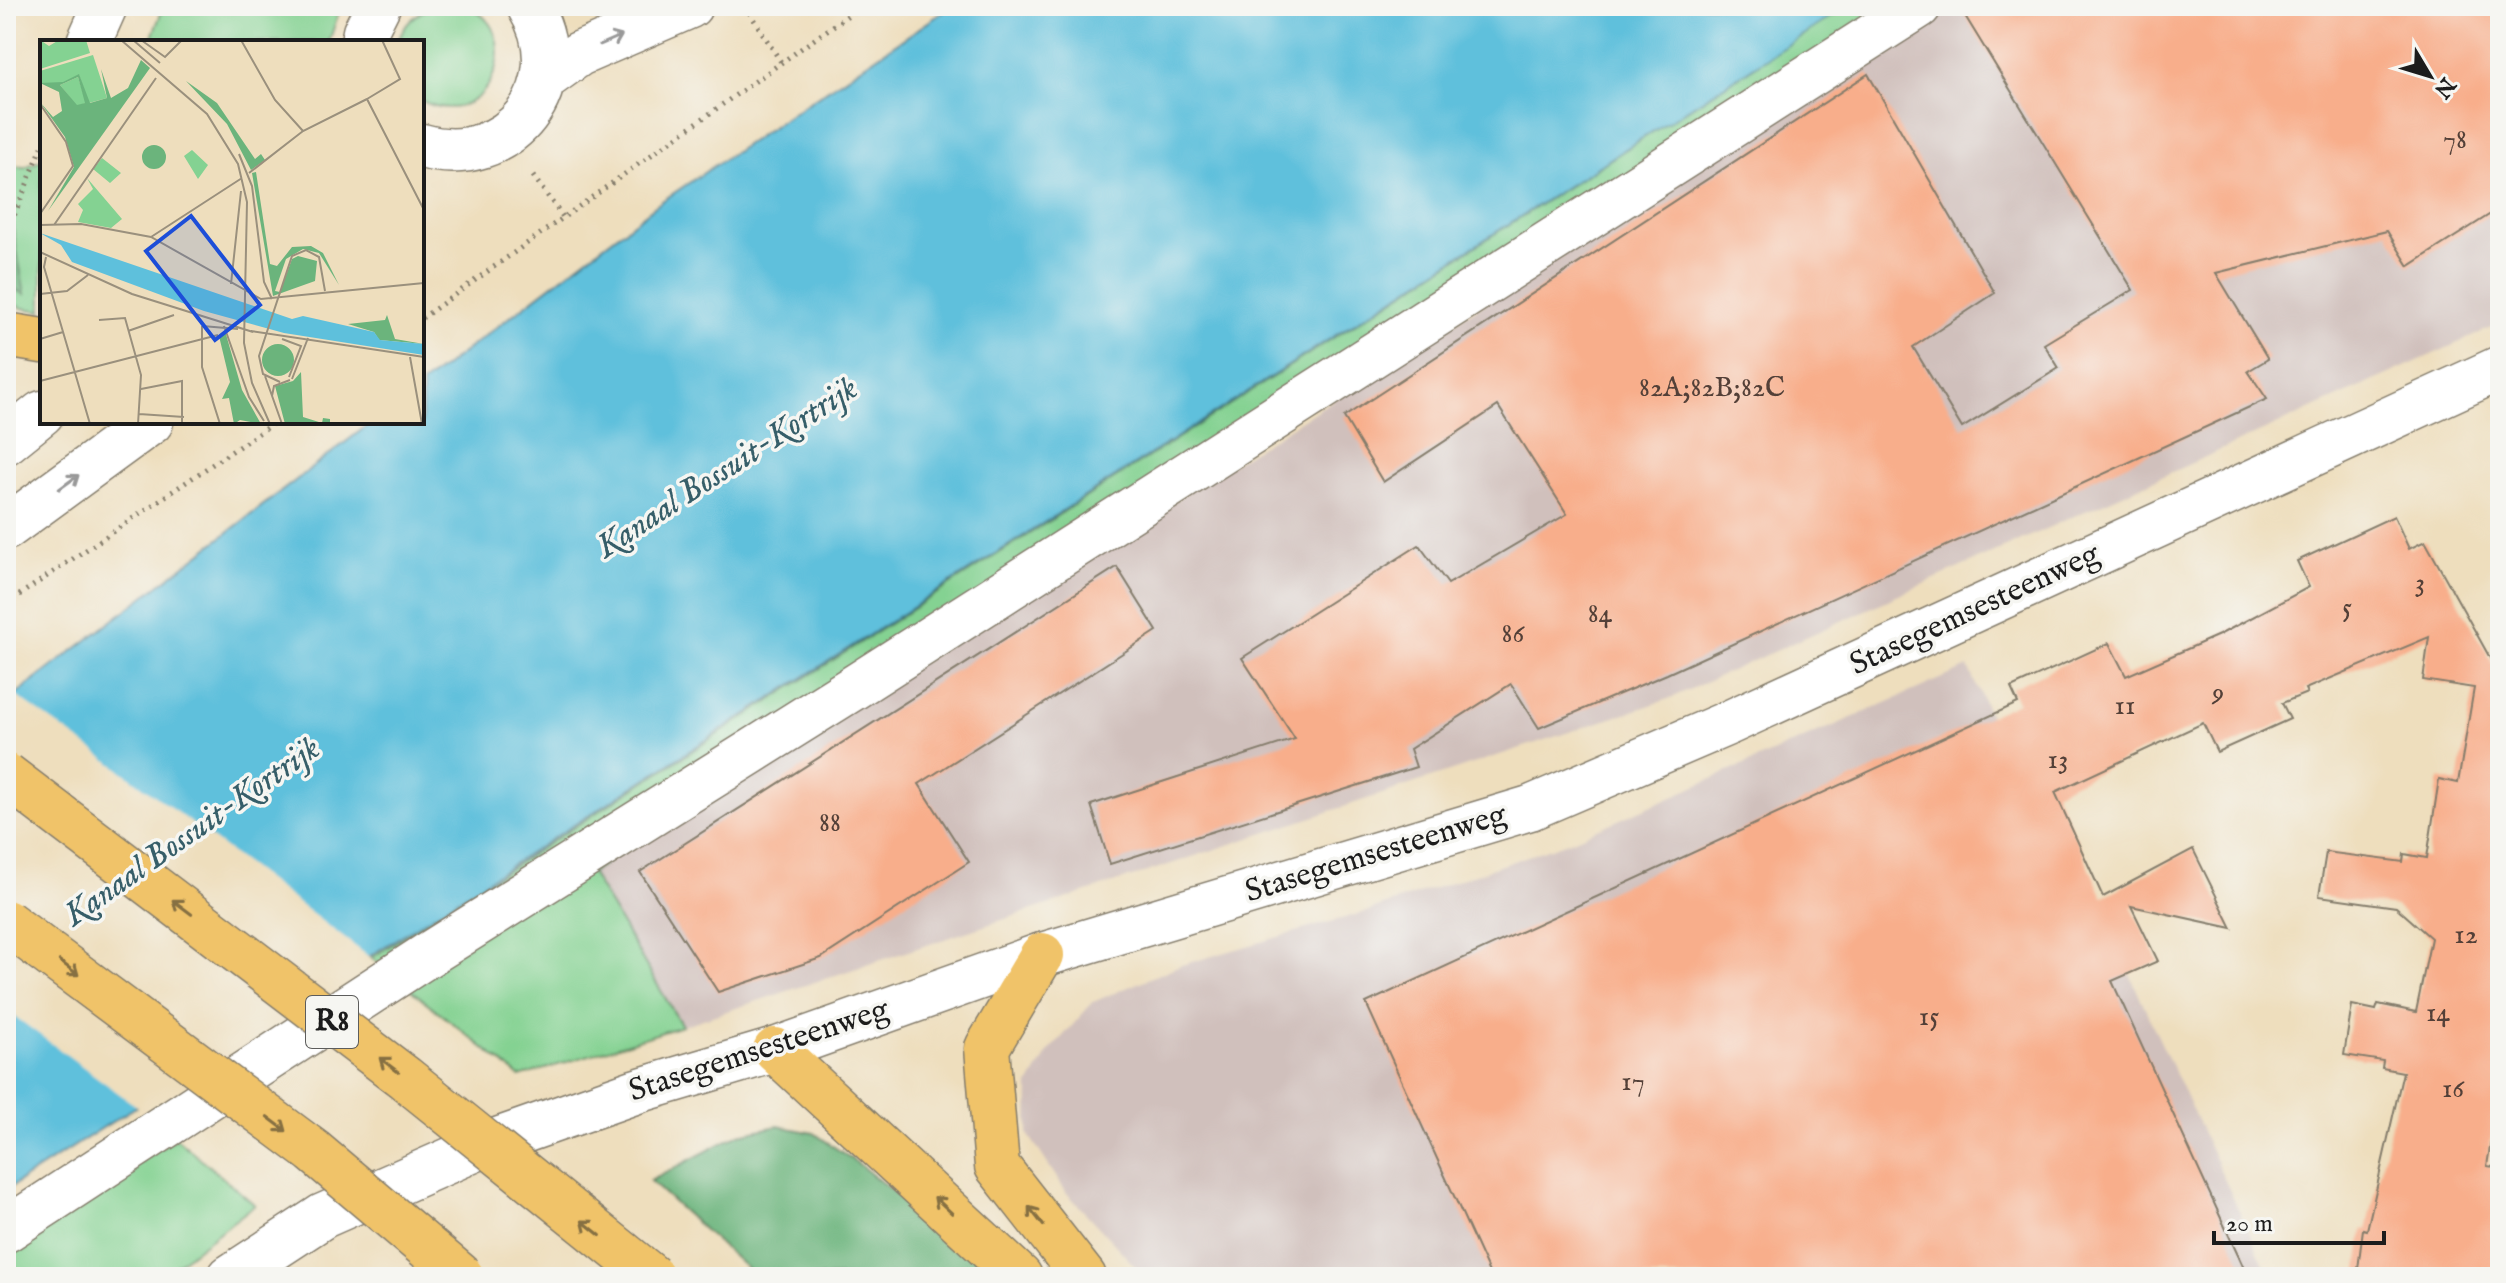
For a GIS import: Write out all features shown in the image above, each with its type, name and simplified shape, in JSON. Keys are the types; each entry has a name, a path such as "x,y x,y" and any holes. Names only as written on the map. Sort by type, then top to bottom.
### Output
{"highway":[{"path":"6,335 40,341"},
{"name":"R8","path":"6,775 405,1078 652,1277"},
{"path":"6,922 313,1151 462,1277"},
{"path":"1042,955 987,1048 997,1166 1084,1277"},
{"path":"775,1050 1020,1277"}],"street":[{"path":"90,40 105,6"},
{"path":"363,40 378,6"},
{"path":"427,154 474,149 503,137 519,124 535,103 544,79 545,50 539,22 529,6"},
{"path":"544,79 579,54 690,6"},
{"path":"6,1230 429,954 853,688 1919,6"},
{"name":"Stasegemsesteenweg","path":"230,1277 323,1216 489,1143 637,1091 775,1050 1042,955 1530,808 1728,723 2500,368"},
{"path":"6,442 40,415"},
{"path":"6,528 148,424"}],"path":[{"path":"745,6 781,62"},
{"path":"424,317 861,6"},
{"path":"6,225 10,226 40,152"},
{"path":"6,604 272,424"}],"shaded area":[{"path":"1951,6 2500,6 2500,324 1666,700 682,1026 591,873"},
{"path":"1968,667 1990,716 2074,844 2142,1002 2270,1277 1145,1277 1066,1192 1028,1134 1029,1085 1047,1054 1093,1002 1178,966 1369,911 1568,842"}],"green space":[{"path":"164,6 341,6 330,40 151,40"},
{"path":"435,6 460,6 481,15 494,31 498,51 495,72 485,90 469,103 448,108 424,102 424,40 399,40 404,29 422,11"},
{"path":"1848,6 1893,6 591,873 682,1026 520,1077 371,958"},
{"path":"40,161 40,311 6,301 6,166 25,167"},
{"path":"6,191 25,294 6,285"},
{"path":"778,1126 814,1133 860,1165 998,1277 756,1277 650,1181 739,1134"},
{"path":"176,1138 255,1205 160,1277 6,1277 6,1249"}],"water":[{"name":"Kanaal Bossuit-Kortrijk","path":"952,6 1848,6 6,1190 6,702 369,424 424,424 424,382 662,201"}],"pier":[{"path":"11,692 117,767 372,959 140,1109 6,1010 6,696"}],"building":[{"path":"1959,6 2500,6 2500,208 2409,266 2387,231 2216,273 2268,359 2248,371 2267,399 1667,674 1539,728 1511,684 1410,749 1416,767 1110,864 1091,805 1295,739 1242,658 1419,545 1448,584 1567,514 1498,406 1383,482 1344,417 1868,74 1995,293 1913,347 1962,428 2059,368 2044,344 2133,290"},
{"path":"2394,516 2409,549 2425,541 2500,676 2500,1084 2487,1166 2500,1168 2500,1277 2357,1277 2363,1229 2367,1230 2403,1072 2382,1068 2383,1061 2344,1055 2352,1005 2376,1010 2378,1004 2416,1012 2431,938 2396,907 2319,896 2326,852 2403,862 2404,854 2427,858 2439,779 2458,783 2474,688 2423,680 2429,637 2305,689 2307,693 2282,703 2290,719 2217,752 2203,723 2055,792 2103,897 2193,849 2232,928 2131,906 2158,961 2112,981 2248,1277 1491,1277 1366,1003 2018,703 2011,688 2109,643 2126,676 2219,635 2309,587 2297,561"},
{"path":"1117,567 1157,631 919,784 969,862 821,958 718,992 640,872"}]}
